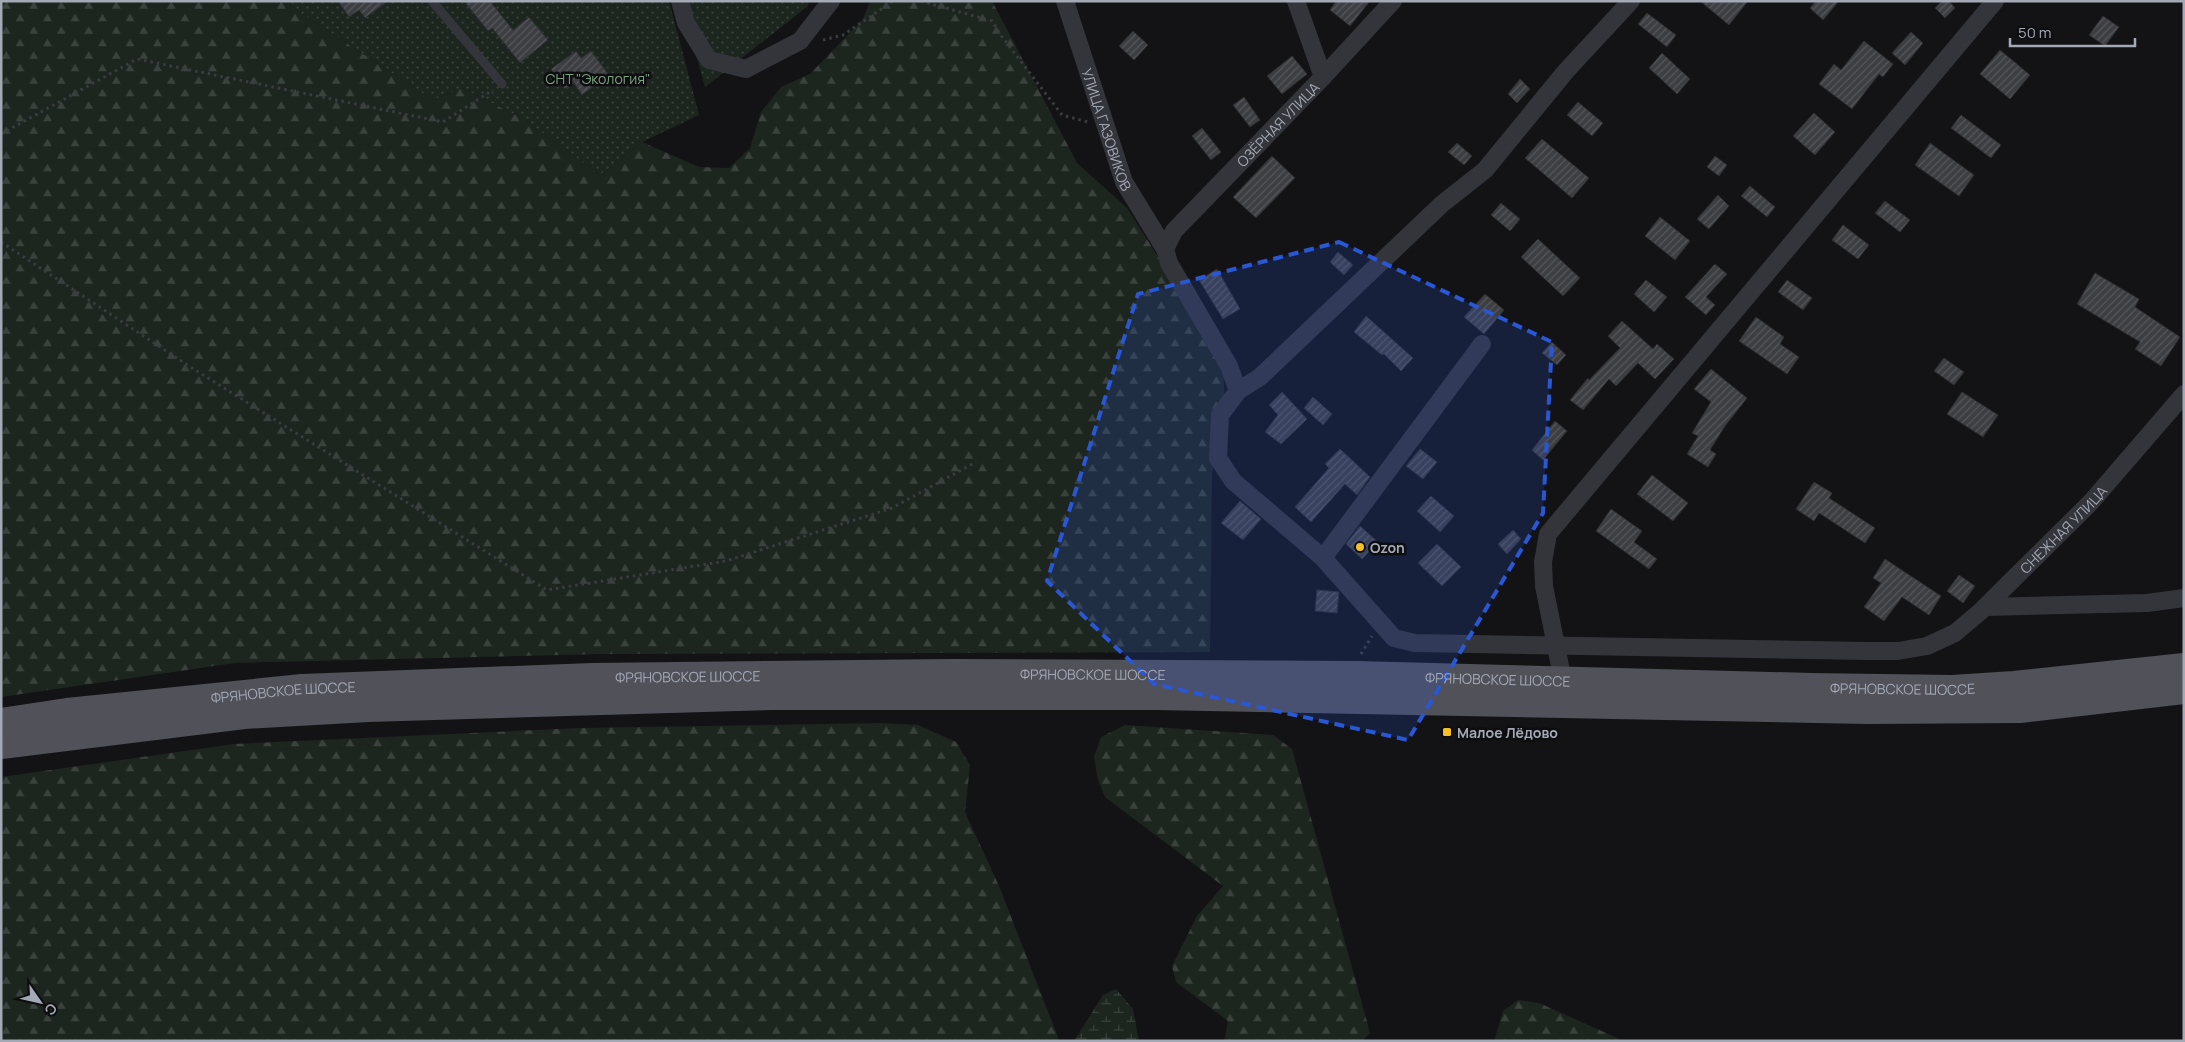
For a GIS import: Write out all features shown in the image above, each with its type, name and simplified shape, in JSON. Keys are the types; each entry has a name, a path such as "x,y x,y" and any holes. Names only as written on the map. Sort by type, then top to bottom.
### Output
{"main road":[{"name":"ФРЯНОВСКОЕ ШОССЕ","path":"1,722 67,712 302,688 592,677 952,673 1348,675 1952,689 2014,685 2184,667"},
{"name":"ФРЯНОВСКОЕ ШОССЕ","path":"1,745 244,715 378,708 773,696 1129,696 1878,710 2020,709 2184,690"}],"street":[{"path":"680,1 686,23 709,60 746,69 800,41 831,1"},
{"name":"УЛИЦА ГАЗОВИКОВ","path":"1065,1 1124,182 1165,249 1169,263 1229,366 1238,391"},
{"path":"1296,1 1323,77"},
{"name":"ОЗЁРНАЯ УЛИЦА","path":"1165,249 1174,231 1323,77 1392,1"},
{"path":"1238,391 1260,377 1442,204 1485,170 1566,71 1632,1"},
{"path":"1564,681 1544,586 1543,562 1548,534 1995,1"},
{"path":"1323,558 1482,344"},
{"name":"СНЕЖНАЯ УЛИЦА","path":"1238,391 1220,415 1218,458 1233,481 1323,558 1394,638 1416,643 1867,651 1898,651 1927,646 1955,633 1986,606 2091,502 2184,394"},
{"path":"1986,606 2147,603 2184,598"}],"lane":[{"path":"432,1 502,84"}],"path":[{"path":"921,1 992,21 1062,115 1105,125"},
{"path":"1,134 137,59 443,122 502,84"},
{"path":"1,242 192,368 547,590 726,560 892,508 976,462"},
{"path":"1357,661 1380,622"}],"highlighted area":[{"path":"1339,242 1552,342 1543,513 1408,740 1154,684 1047,581 1138,294"}],"green space":[{"path":"1,1 283,1 433,100 462,88 524,119 600,175 642,142 699,167 729,168 750,148 761,112 781,87 810,74 863,19 870,1 992,1 1077,163 1127,208 1202,326 1224,378 1225,429 1212,472 1210,652 605,654 235,663 1,697"},
{"name":"СНТ \"Экология\"","path":"283,1 669,1 699,115 642,142 600,175 524,119 462,88 433,100"},
{"path":"681,1 810,1 808,6 705,87"},
{"path":"880,723 918,725 956,742 970,765 965,812 999,886 1058,1041 1,1041 1,777 234,744 580,728"},
{"path":"1125,725 1273,735 1292,749 1370,1033 1362,1041 1224,1041 1228,1021 1176,982 1172,966 1197,916 1223,886 1105,797 1098,780 1094,757 1101,737"},
{"path":"1116,989 1133,1009 1139,1041 1074,1041 1103,995"},
{"path":"1518,1000 1539,1003 1624,1041 1494,1041 1503,1011"}],"building":[{"path":"338,1 388,1 365,18 359,10 349,17"},
{"path":"464,1 490,1 513,30 529,17 548,40 520,63 492,28 488,31"},
{"path":"1336,1 1370,1 1350,26 1330,10"},
{"path":"1700,1 1748,1 1729,25"},
{"path":"1816,1 1839,1 1823,20 1810,8"},
{"path":"1942,1 1949,1 1955,8 1945,18 1935,8"},
{"path":"1647,13 1676,35 1667,47 1638,24"},
{"path":"2103,16 2119,27 2105,46 2089,35"},
{"path":"1133,31 1148,45 1134,60 1119,46"},
{"path":"1911,32 1923,43 1905,65 1892,53"},
{"path":"1864,41 1893,64 1883,77 1879,74 1852,109 1819,84 1834,64 1841,70"},
{"path":"2000,50 2030,75 2010,99 1980,74"},
{"path":"576,51 581,58 591,51 609,75 582,95 574,83 565,89 551,69"},
{"path":"1662,53 1690,79 1677,94 1649,68"},
{"path":"1292,56 1307,74 1282,94 1267,76"},
{"path":"1520,79 1530,89 1517,103 1508,94"},
{"path":"1244,97 1260,120 1250,127 1233,105"},
{"path":"1578,102 1603,123 1592,136 1567,115"},
{"path":"1814,113 1835,132 1815,155 1793,136"},
{"path":"1961,115 2001,145 1991,158 1951,128"},
{"path":"1202,128 1221,152 1211,160 1192,136"},
{"path":"1542,139 1589,178 1572,198 1525,158"},
{"path":"1457,143 1472,156 1464,165 1448,152"},
{"path":"1930,143 1974,175 1959,196 1915,165"},
{"path":"1272,156 1295,178 1256,218 1233,197"},
{"path":"1715,156 1727,165 1719,176 1707,167"},
{"path":"1750,186 1775,207 1767,217 1741,196"},
{"path":"1718,195 1729,206 1709,229 1697,219"},
{"path":"1885,201 1910,220 1900,232 1875,213"},
{"path":"1501,203 1520,219 1510,231 1491,215"},
{"path":"1660,217 1690,241 1675,260 1645,236"},
{"path":"1843,225 1869,245 1858,259 1832,240"},
{"path":"1538,239 1580,278 1563,296 1521,257"},
{"path":"1338,252 1353,265 1344,275 1330,262"},
{"path":"1715,264 1727,274 1706,297 1715,305 1706,315 1685,297"},
{"path":"1217,269 1240,309 1223,319 1199,280"},
{"path":"2095,273 2139,299 2135,307 2180,337 2161,366 2135,349 2140,342 2077,304"},
{"path":"1646,280 1667,297 1654,312 1634,294"},
{"path":"1787,280 1812,298 1803,310 1778,292"},
{"path":"1485,294 1504,310 1484,334 1464,317"},
{"path":"1366,316 1413,358 1401,371 1384,354 1382,355 1354,332"},
{"path":"1756,317 1784,337 1780,344 1799,357 1787,374 1739,341"},
{"path":"1622,321 1653,349 1657,344 1674,359 1655,379 1638,363 1616,386 1609,379 1583,410 1570,400 1588,378 1589,380 1620,348 1608,336"},
{"path":"1552,342 1566,355 1557,365 1542,353"},
{"path":"1944,358 1964,372 1954,385 1934,371"},
{"path":"1711,369 1747,398 1725,426 1710,450 1716,454 1708,467 1687,454 1698,436 1692,433 1711,402 1694,389"},
{"path":"1282,392 1307,419 1281,444 1265,432 1278,415 1269,405"},
{"path":"1962,392 1998,415 1983,437 1947,414"},
{"path":"1313,397 1332,414 1323,425 1304,408"},
{"path":"1555,421 1567,431 1543,460 1532,450"},
{"path":"1340,449 1370,477 1357,495 1345,484 1311,522 1295,507 1329,468 1325,464"},
{"path":"1420,449 1437,462 1423,479 1406,466"},
{"path":"1652,475 1688,503 1673,521 1637,494"},
{"path":"1814,482 1832,493 1829,498 1875,528 1865,543 1819,513 1814,521 1796,509"},
{"path":"1431,496 1454,516 1440,532 1417,511"},
{"path":"1240,501 1261,519 1243,540 1221,523"},
{"path":"1611,509 1642,531 1634,542 1657,559 1649,569 1596,531"},
{"path":"1360,526 1378,542 1362,559 1346,544"},
{"path":"1513,530 1521,539 1507,554 1498,544"},
{"path":"1437,544 1461,567 1442,586 1418,563"},
{"path":"1885,559 1941,596 1929,615 1902,597 1884,621 1864,607 1881,583 1873,578"},
{"path":"1959,575 1975,586 1963,603 1947,591"},
{"path":"1317,590 1339,592 1337,613 1315,611"}],"place":[{"name":"Ozon","path":"1360,547"},
{"name":"Малое Лёдово","path":"1447,732"}]}
